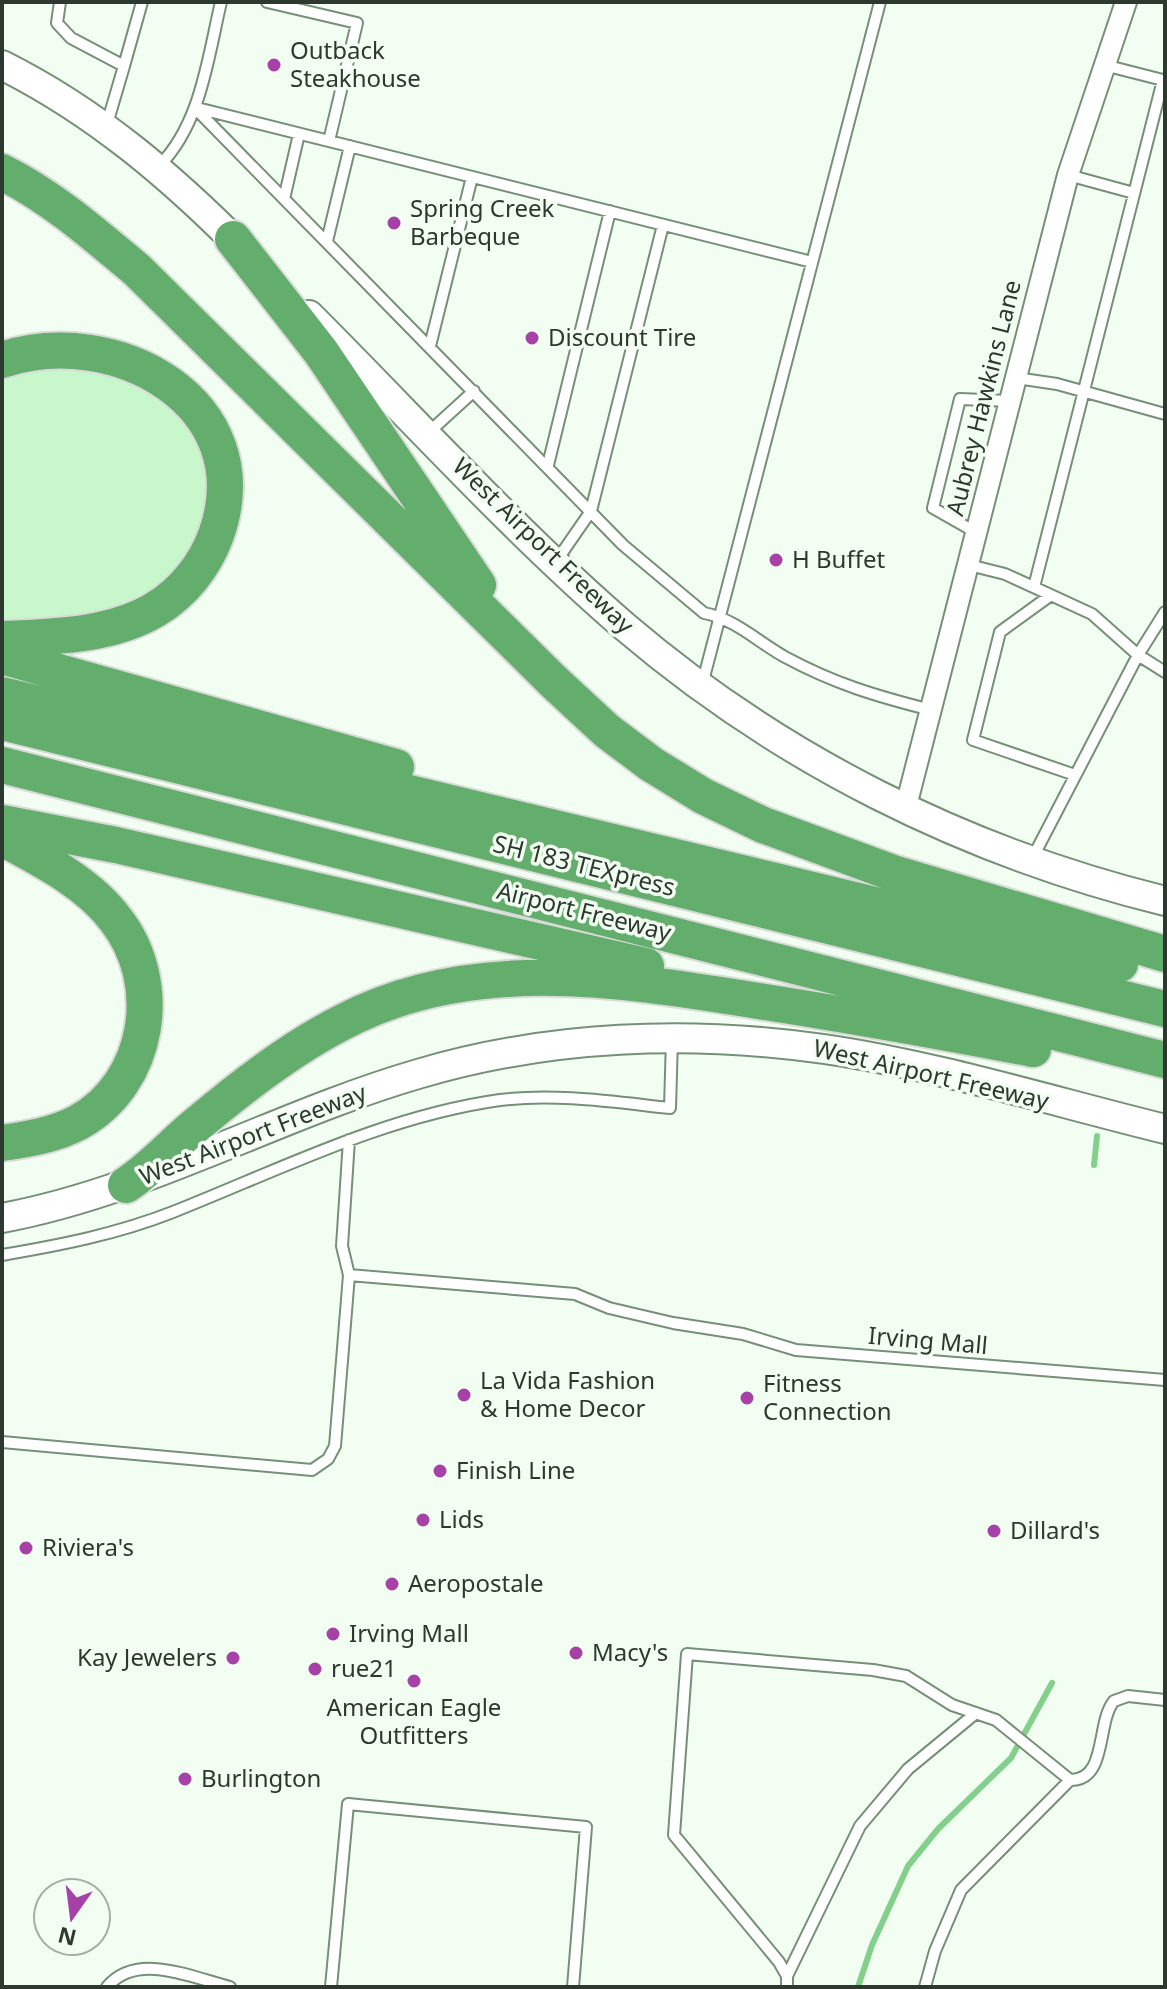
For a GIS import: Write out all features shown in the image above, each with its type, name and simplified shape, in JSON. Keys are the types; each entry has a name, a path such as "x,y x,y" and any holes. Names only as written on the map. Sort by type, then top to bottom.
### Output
{"highway":[{"path":"2,172 74,218 137,270 553,681 607,731 651,764 703,796 763,825 893,873 1165,954"},
{"path":"233,239 321,352 473,578 553,681"},
{"path":"2,360 30,350 70,348 112,354 154,372 183,395 204,419 218,450 224,485 221,520 209,554 185,587 155,610 120,625 80,633 2,639"},
{"path":"2,656 516,802 621,844"},
{"path":"2,695 1165,975"},
{"name":"SH 183 TEXpress","path":"2,722 1165,1009"},
{"name":"SH 183 TEXpress","path":"2,759 1165,1026"},
{"name":"Airport Freeway","path":"2,759 1165,1060"},
{"path":"2,823 162,855 877,1019 1165,1074"},
{"path":"2,838 87,890 115,918 135,949 145,998 145,1024 133,1063 112,1097 68,1127 45,1136 2,1143"},
{"path":"126,1185 207,1117 313,1037 348,1019 433,990 510,979 614,981 877,1019"}],"main road":[{"name":"West Airport Freeway","path":"2,65 77,107 158,167 555,564 626,627 702,687 783,743 905,810 1030,862 1165,901"},
{"name":"West Airport Freeway","path":"2,1218 83,1200 327,1105 420,1073 555,1047 672,1036 781,1044 861,1055 1165,1129"}],"street":[{"name":"Aubrey Hawkins Lane","path":"905,810 1068,175 1126,2"}],"lane":[{"path":"60,2 57,23 71,38 124,66"},
{"path":"105,128 142,2"},
{"path":"158,167 176,149 195,108 221,2"},
{"path":"267,2 357,23 329,141"},
{"path":"702,687 880,2"},
{"path":"1034,587 1163,80 1104,65"},
{"path":"195,108 812,262"},
{"path":"195,108 623,545 704,613 720,616 782,656 845,687 931,710"},
{"path":"284,199 299,134"},
{"path":"327,241 350,146"},
{"path":"1068,175 1134,193"},
{"path":"430,346 472,177"},
{"path":"548,465 610,211"},
{"path":"555,564 591,511 663,225"},
{"path":"1016,378 1083,391 1165,414"},
{"path":"427,433 474,391"},
{"path":"977,533 933,508 960,399 1010,401"},
{"path":"969,565 1005,574 1092,614 1138,655 1165,672"},
{"path":"1051,595 1000,632 973,740 1075,775"},
{"path":"1030,862 1138,655 1165,612"},
{"path":"2,1255 111,1233 172,1213 349,1140 451,1110 501,1100 545,1097 670,1108 672,1036"},
{"path":"2,1442 312,1470 328,1459 335,1446 349,1275 342,1246 349,1140"},
{"name":"Irving Mall","path":"349,1275 575,1294 609,1308 673,1323 743,1334 796,1350 1165,1380"},
{"path":"976,1713 908,1769 860,1826 831,1880 787,1981 674,1835 687,1654 895,1673 915,1680 952,1705 976,1713 1007,1728 1070,1780"},
{"path":"925,1987 935,1951 961,1890 1070,1780 1084,1777 1094,1767 1106,1714 1114,1701 1128,1696 1165,1700"},
{"path":"331,1987 348,1804 586,1827 573,1987"},
{"path":"107,1987 124,1973 144,1968 230,1987"}],"green space":[{"path":"60,360 149,383 197,431 209,474 204,540 155,593 110,613 25,623 2,620 2,376"}],"waterway":[{"path":"1094,1165 1097,1136"},
{"path":"858,1987 872,1945 908,1866 938,1829 1011,1758 1052,1683"}],"place":[{"name":"Outback Steakhouse","path":"274,65"},
{"name":"Spring Creek Barbeque","path":"394,223"},
{"name":"Discount Tire","path":"532,338"},
{"name":"H Buffet","path":"776,560"},
{"name":"La Vida Fashion & Home Decor","path":"464,1395"},
{"name":"Fitness Connection","path":"747,1398"},
{"name":"Finish Line","path":"440,1471"},
{"name":"Lids","path":"423,1520"},
{"name":"Dillard's","path":"994,1531"},
{"name":"Riviera's","path":"26,1548"},
{"name":"Aeropostale","path":"392,1584"},
{"name":"Irving Mall","path":"333,1634"},
{"name":"Macy's","path":"576,1653"},
{"name":"Kay Jewelers","path":"233,1658"},
{"name":"rue21","path":"315,1669"},
{"name":"American Eagle Outfitters","path":"414,1681"},
{"name":"Burlington","path":"185,1779"}]}
